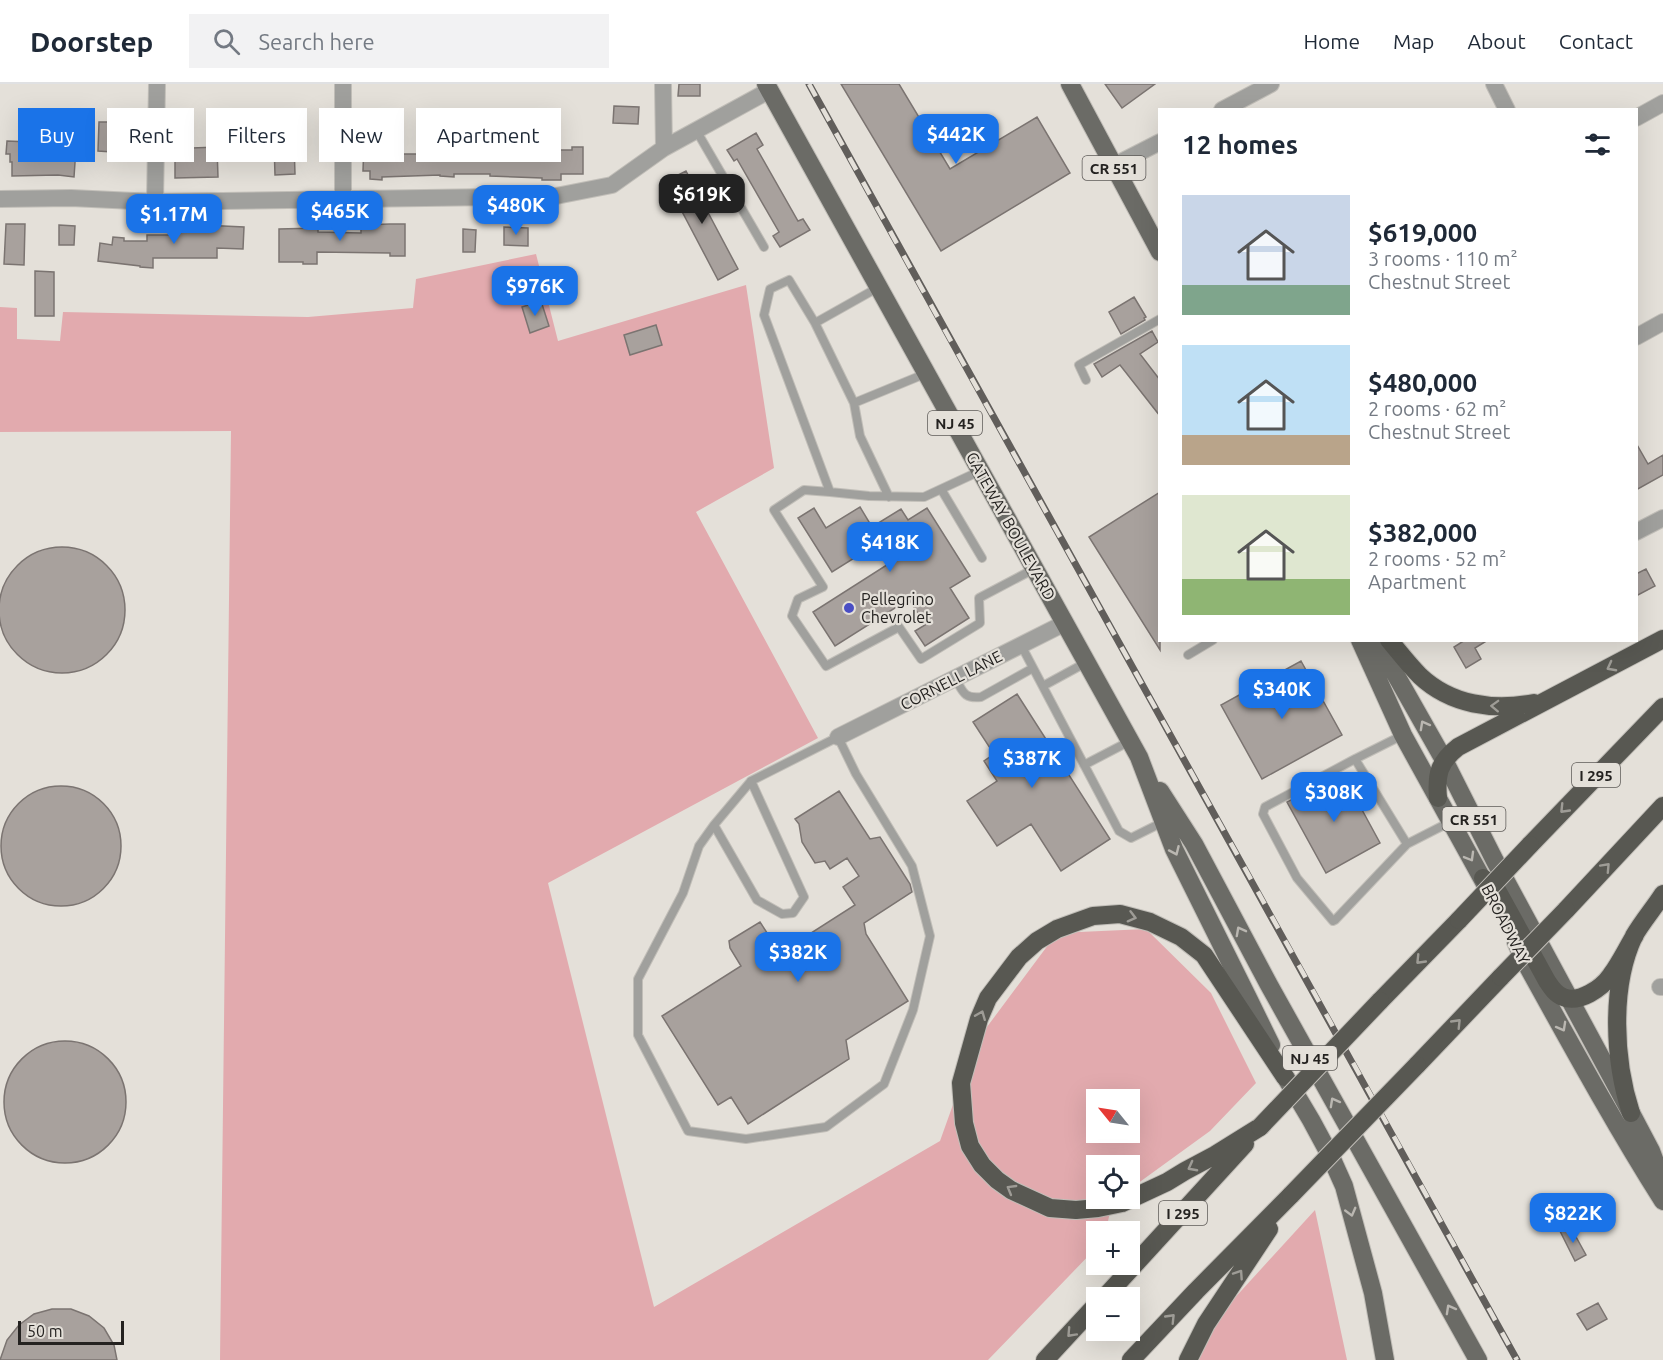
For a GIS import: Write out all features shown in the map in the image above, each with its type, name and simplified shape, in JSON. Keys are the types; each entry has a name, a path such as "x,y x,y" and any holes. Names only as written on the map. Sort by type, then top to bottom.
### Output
{"highway":[{"path":"1438,798 1437,776 1444,760 1458,747 1663,639"},
{"path":"1391,642 1422,678 1442,692 1459,700 1487,706 1507,706 1530,704 1553,698"},
{"name":"I 295","path":"1114,1287 1260,1127 1663,707"},
{"path":"1131,1360 1566,910 1663,806"},
{"path":"1483,878 1497,890 1546,981 1555,993 1569,999 1588,994 1610,978 1635,935 1663,894"},
{"path":"1260,1127 1167,1182 1122,1203 1076,1210 1050,1208 1011,1190 982,1166 970,1146 964,1123 961,1083 979,1019 988,998 1019,957 1037,941 1058,929 1093,916 1120,914 1150,922 1181,937 1204,955 1285,1077"},
{"path":"1631,1113 1621,1079 1618,1019 1624,966 1635,935"},
{"path":"1188,1360 1221,1300 1291,1195"},
{"path":"1045,1360 1086,1316"}],"main road":[{"name":"CR 551","path":"1070,84 1158,248"},
{"name":"GATEWAY BOULEVARD","path":"768,87 1134,749 1174,849 1285,1077"},
{"name":"BROADWAY","path":"1361,642 1403,735 1450,822 1483,878 1534,977 1663,1201"},
{"name":"BROADWAY","path":"1377,642 1444,760 1495,861 1631,1113 1654,1150 1663,1183"},
{"name":"NJ 45","path":"1134,749 1194,844 1269,986 1478,1360"},
{"name":"NJ 45","path":"1285,1077 1321,1138 1344,1186 1373,1293 1385,1360"}],"street":[{"path":"155,202 157,84"},
{"path":"343,84 343,198"},
{"path":"663,84 664,148"},
{"path":"1226,108 1271,84"},
{"path":"1494,84 1506,108"},
{"path":"0,199 70,198 155,202 556,196 612,185 664,148 768,87"},
{"path":"1638,117 1663,103"},
{"path":"1113,166 1158,143"},
{"path":"1638,336 1663,322"},
{"path":"1638,531 1663,518"},
{"name":"CORNELL LANE","path":"838,737 1065,623"}],"lane":[{"path":"696,130 764,247"},
{"path":"830,492 764,315 770,289 789,280 815,323 854,403 860,436 889,497"},
{"path":"815,323 879,286"},
{"path":"1086,380 1078,365 1158,320"},
{"path":"854,403 927,374"},
{"path":"981,471 924,497 869,496 804,490 774,510 823,587 798,599 792,616 826,666 899,627 921,660 980,624 979,598 1035,569"},
{"path":"941,489 982,558"},
{"path":"1188,655 1210,642"},
{"path":"1021,645 1119,831 1131,838 1163,822"},
{"path":"1043,686 1087,662"},
{"path":"955,678 966,696 981,697 1034,668"},
{"path":"1403,735 1265,807 1263,814 1297,878 1333,921 1407,844 1450,822"},
{"path":"838,737 856,774 912,866 930,936 913,1010 884,1084 826,1126 746,1138 688,1131 639,1035 638,979 683,893 699,846 714,825 751,781 838,737"},
{"path":"1084,765 1134,749"},
{"path":"1354,759 1407,844"},
{"path":"714,825 757,900 782,914 793,913 804,897 751,781"}],"shaded area":[{"path":"536,254 558,341 746,285 774,468 696,512 818,738 548,883 654,1307 940,1141 975,1043 1057,933 1146,929 1211,993 1256,1083 1210,1131 1140,1182 1140,1155 1086,1155 1086,1209 1111,1209 1108,1221 1086,1221 1086,1258 988,1360 220,1360 231,431 0,432 0,307 17,308 17,339 60,341 63,312 308,317 413,308 416,279"},
{"path":"1315,1210 1347,1360 1178,1360"}],"building":[{"path":"679,84 700,84 700,96 678,96"},
{"path":"841,84 899,84 950,169 1037,117 1070,173 941,251"},
{"path":"1105,84 1155,84 1122,108"},
{"path":"614,106 639,107 638,124 613,123"},
{"path":"99,122 107,122 107,152 98,151"},
{"path":"756,133 763,145 757,149 798,221 803,219 810,230 780,247 773,236 779,232 737,159 734,161 727,150"},
{"path":"7,141 18,141 18,162 75,162 74,177 12,176 10,154 6,154"},
{"path":"206,147 206,162 218,162 218,177 175,178 175,162 194,162 194,148"},
{"path":"583,147 583,174 561,174 561,180 490,176 490,174 454,174 454,177 440,175 382,177 382,180 370,179 370,171 363,171 363,162 404,162 404,154 416,154 416,162 561,162 561,150"},
{"path":"275,162 295,162 295,174 275,175"},
{"path":"686,171 738,269 718,280 666,181"},
{"path":"6,224 25,224 24,265 4,264"},
{"path":"405,224 405,256 390,256 390,253 317,252 317,264 279,262 279,229 318,228 318,232 361,233 361,225"},
{"path":"59,225 75,226 74,245 59,245"},
{"path":"176,226 244,227 243,249 217,248 217,258 153,258 153,268 98,261 100,243 112,245 113,237 124,238 124,241 147,241 147,235 176,235"},
{"path":"504,227 528,228 528,246 504,245"},
{"path":"463,229 476,230 475,252 463,252"},
{"path":"35,271 54,272 54,316 35,316"},
{"path":"1134,297 1146,317 1145,320 1121,334 1109,312"},
{"path":"541,301 549,326 530,333 522,307"},
{"path":"656,325 662,345 630,355 624,335"},
{"path":"1152,331 1158,342 1140,354 1158,377 1158,413 1120,365 1102,377 1094,364"},
{"path":"1638,446 1648,464 1663,455 1663,475 1638,489"},
{"path":"1158,493 1158,642 1160,642 1160,650 1089,537"},
{"path":"860,507 872,527 901,509 908,520 927,508 970,576 950,588 969,618 925,646 915,631 925,625 909,599 835,646 813,612 890,563 878,543 832,572 798,518 814,508 826,528"},
{"path":"62,547 86,552 106,566 120,586 125,610 120,634 106,654 86,668 62,673 38,668 18,654 4,634 -1,610 4,586 18,566 38,552"},
{"path":"1646,569 1655,586 1638,595 1638,573"},
{"path":"1462,642 1485,642 1475,648 1481,659 1466,668 1454,647"},
{"path":"1301,661 1342,735 1262,779 1221,705"},
{"path":"1017,694 1110,839 1061,871 1031,824 997,846 967,801 997,781 984,761 994,754 973,722"},
{"path":"1342,773 1380,843 1326,873 1287,802"},
{"path":"61,786 84,791 103,804 116,823 121,846 116,869 103,888 84,901 61,906 38,901 19,888 6,869 1,846 6,823 19,804 38,791"},
{"path":"839,791 870,839 880,837 910,884 912,892 864,923 866,934 908,1001 846,1040 849,1059 748,1124 731,1097 718,1105 662,1016 741,966 730,948 729,941 760,922 780,953 855,905 843,887 859,876 847,858 830,869 825,861 815,863 802,842 799,824 795,819"},
{"path":"65,1041 88,1046 99,1051 108,1059 116,1068 121,1079 126,1102 121,1125 116,1136 108,1145 99,1153 88,1158 65,1163 42,1158 31,1153 22,1145 14,1136 9,1125 4,1102 9,1079 14,1068 22,1059 31,1051 42,1046"},
{"path":"1570,1226 1586,1255 1575,1261 1560,1231"},
{"path":"1598,1303 1607,1319 1587,1330 1577,1314"},
{"path":"52,1309 71,1309 89,1316 104,1328 114,1345 117,1360 0,1360 7,1340 19,1325 34,1314"}],"railway":[{"path":"809,84 1517,1360"}],"place":[{"name":"Pellegrino Chevrolet","path":"849,608"}]}
